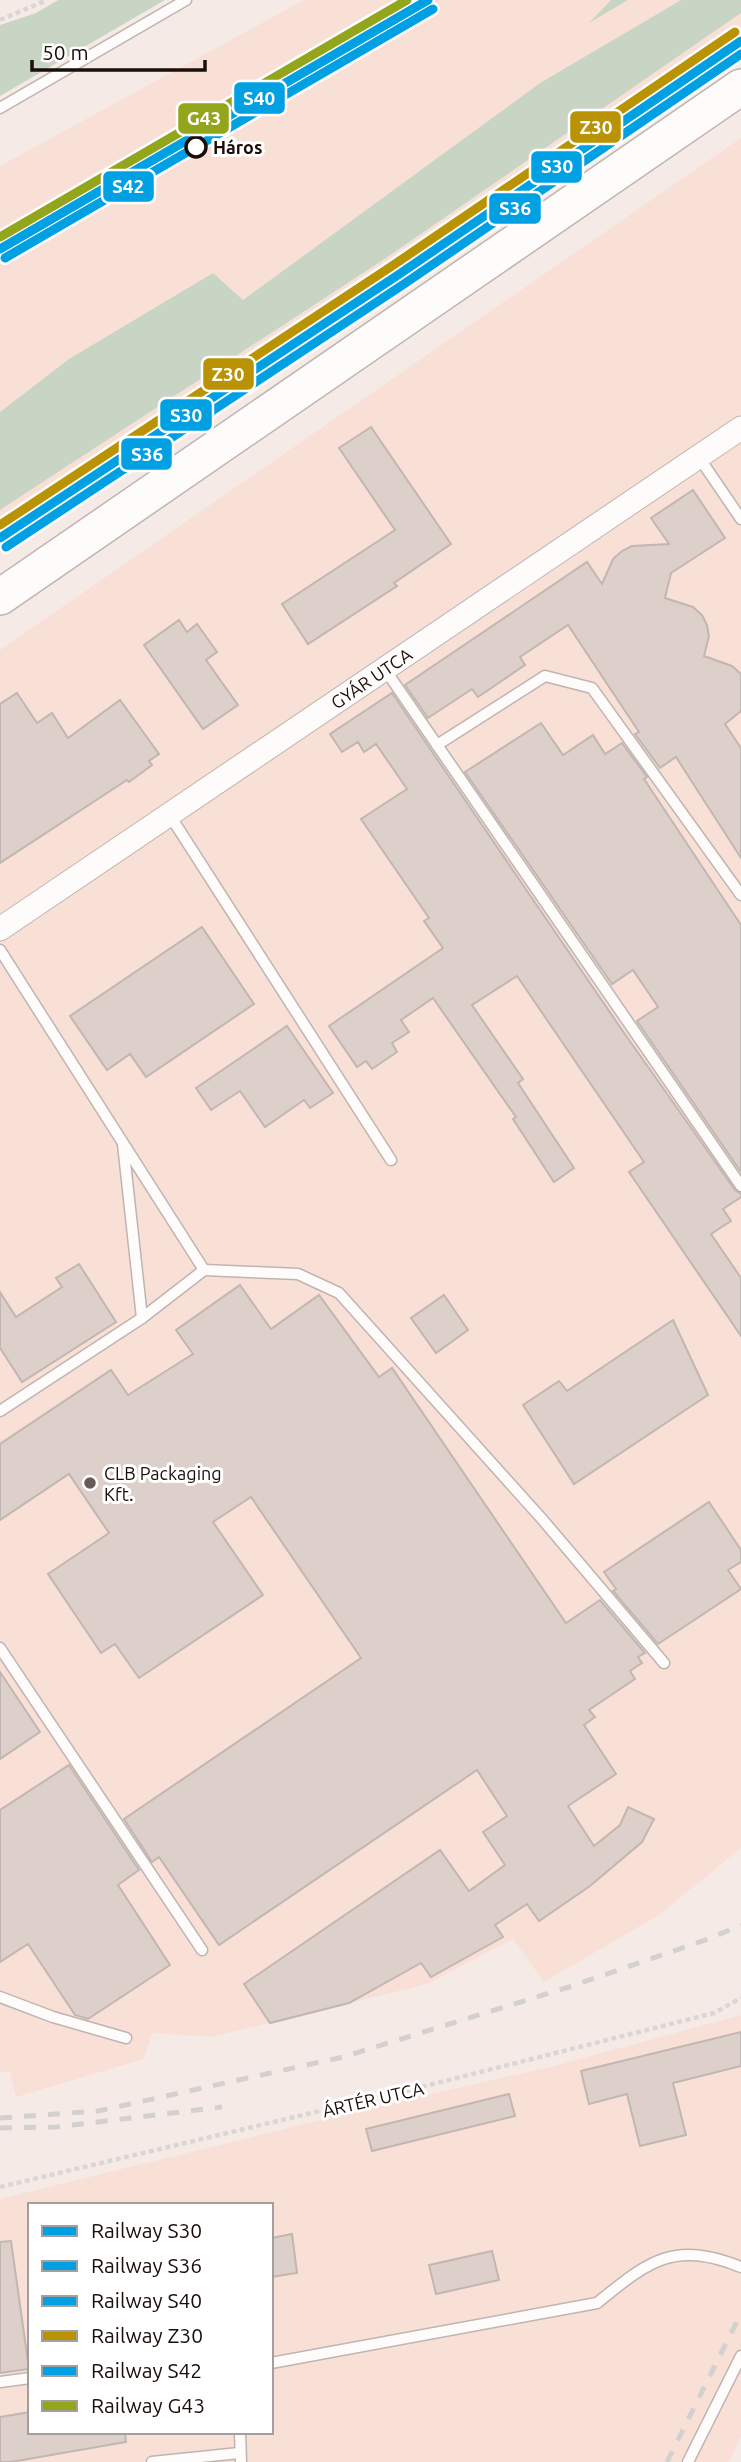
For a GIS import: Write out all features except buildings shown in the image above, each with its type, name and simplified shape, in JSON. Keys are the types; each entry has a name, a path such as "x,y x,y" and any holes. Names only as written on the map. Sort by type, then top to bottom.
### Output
{"main road":[{"path":"0,597 741,88"}],"street":[{"name":"GYÁR UTCA","path":"0,929 741,428"}],"lane":[{"path":"0,108 186,0"},
{"path":"698,456 741,519"},
{"path":"384,668 741,1186"},
{"path":"437,745 545,676 592,688 741,895"},
{"path":"169,814 391,1160"},
{"path":"0,950 204,1270"},
{"path":"123,1142 142,1318"},
{"path":"0,1411 142,1318 204,1270 298,1274 339,1293 542,1519 664,1663"},
{"path":"0,1648 202,1950"},
{"path":"0,1997 53,2017 126,2038"},
{"path":"273,2362 597,2303 631,2276 659,2259 690,2255 715,2257 741,2267"},
{"path":"688,2462 741,2356"},
{"path":"0,2382 28,2378"},
{"path":"152,2462 240,2457 240,2434"}],"path":[{"path":"0,20 47,0"},
{"name":"ÁRTÉR UTCA","path":"0,2187 425,2086 714,2013 741,1998"}],"shaded area":[{"path":"304,0 611,0 592,21 628,0 681,0 540,83 243,301 69,359 0,412 0,166"},
{"path":"741,13 741,51 402,282 0,549 0,510 386,258"},
{"path":"741,138 741,1848 659,1915 544,1982 513,1939 427,1984 212,2037 152,2033 144,2059 16,2097 10,2072 0,2072 0,650"},
{"path":"741,2015 741,2436 729,2462 0,2462 0,2199 365,2109 550,2067"}],"green space":[{"path":"58,0 165,0 0,96 0,25 36,13"},
{"path":"611,0 628,0 589,23"},
{"path":"681,0 741,0 741,13 386,258 0,510 0,412 69,359 213,273 243,300 540,83"}],"railway":[{"path":"0,2118 98,2111 343,2057 569,1987 741,1925"},
{"path":"0,2128 56,2127 222,2107"},
{"path":"667,2462 741,2313"}],"rail line":[{"name":"G43","path":"0,237 407,0"},
{"name":"S40","path":"0,249 428,0"},
{"name":"S42","path":"5,258 433,9"},
{"name":"Z30","path":"0,525 392,266 735,32"},
{"name":"S30","path":"0,538 398,275 741,41"},
{"name":"S36","path":"6,547 404,284 741,54"}],"place":[{"name":"Háros","path":"196,147"},
{"name":"CLB Packaging Kft.","path":"90,1483"}]}
